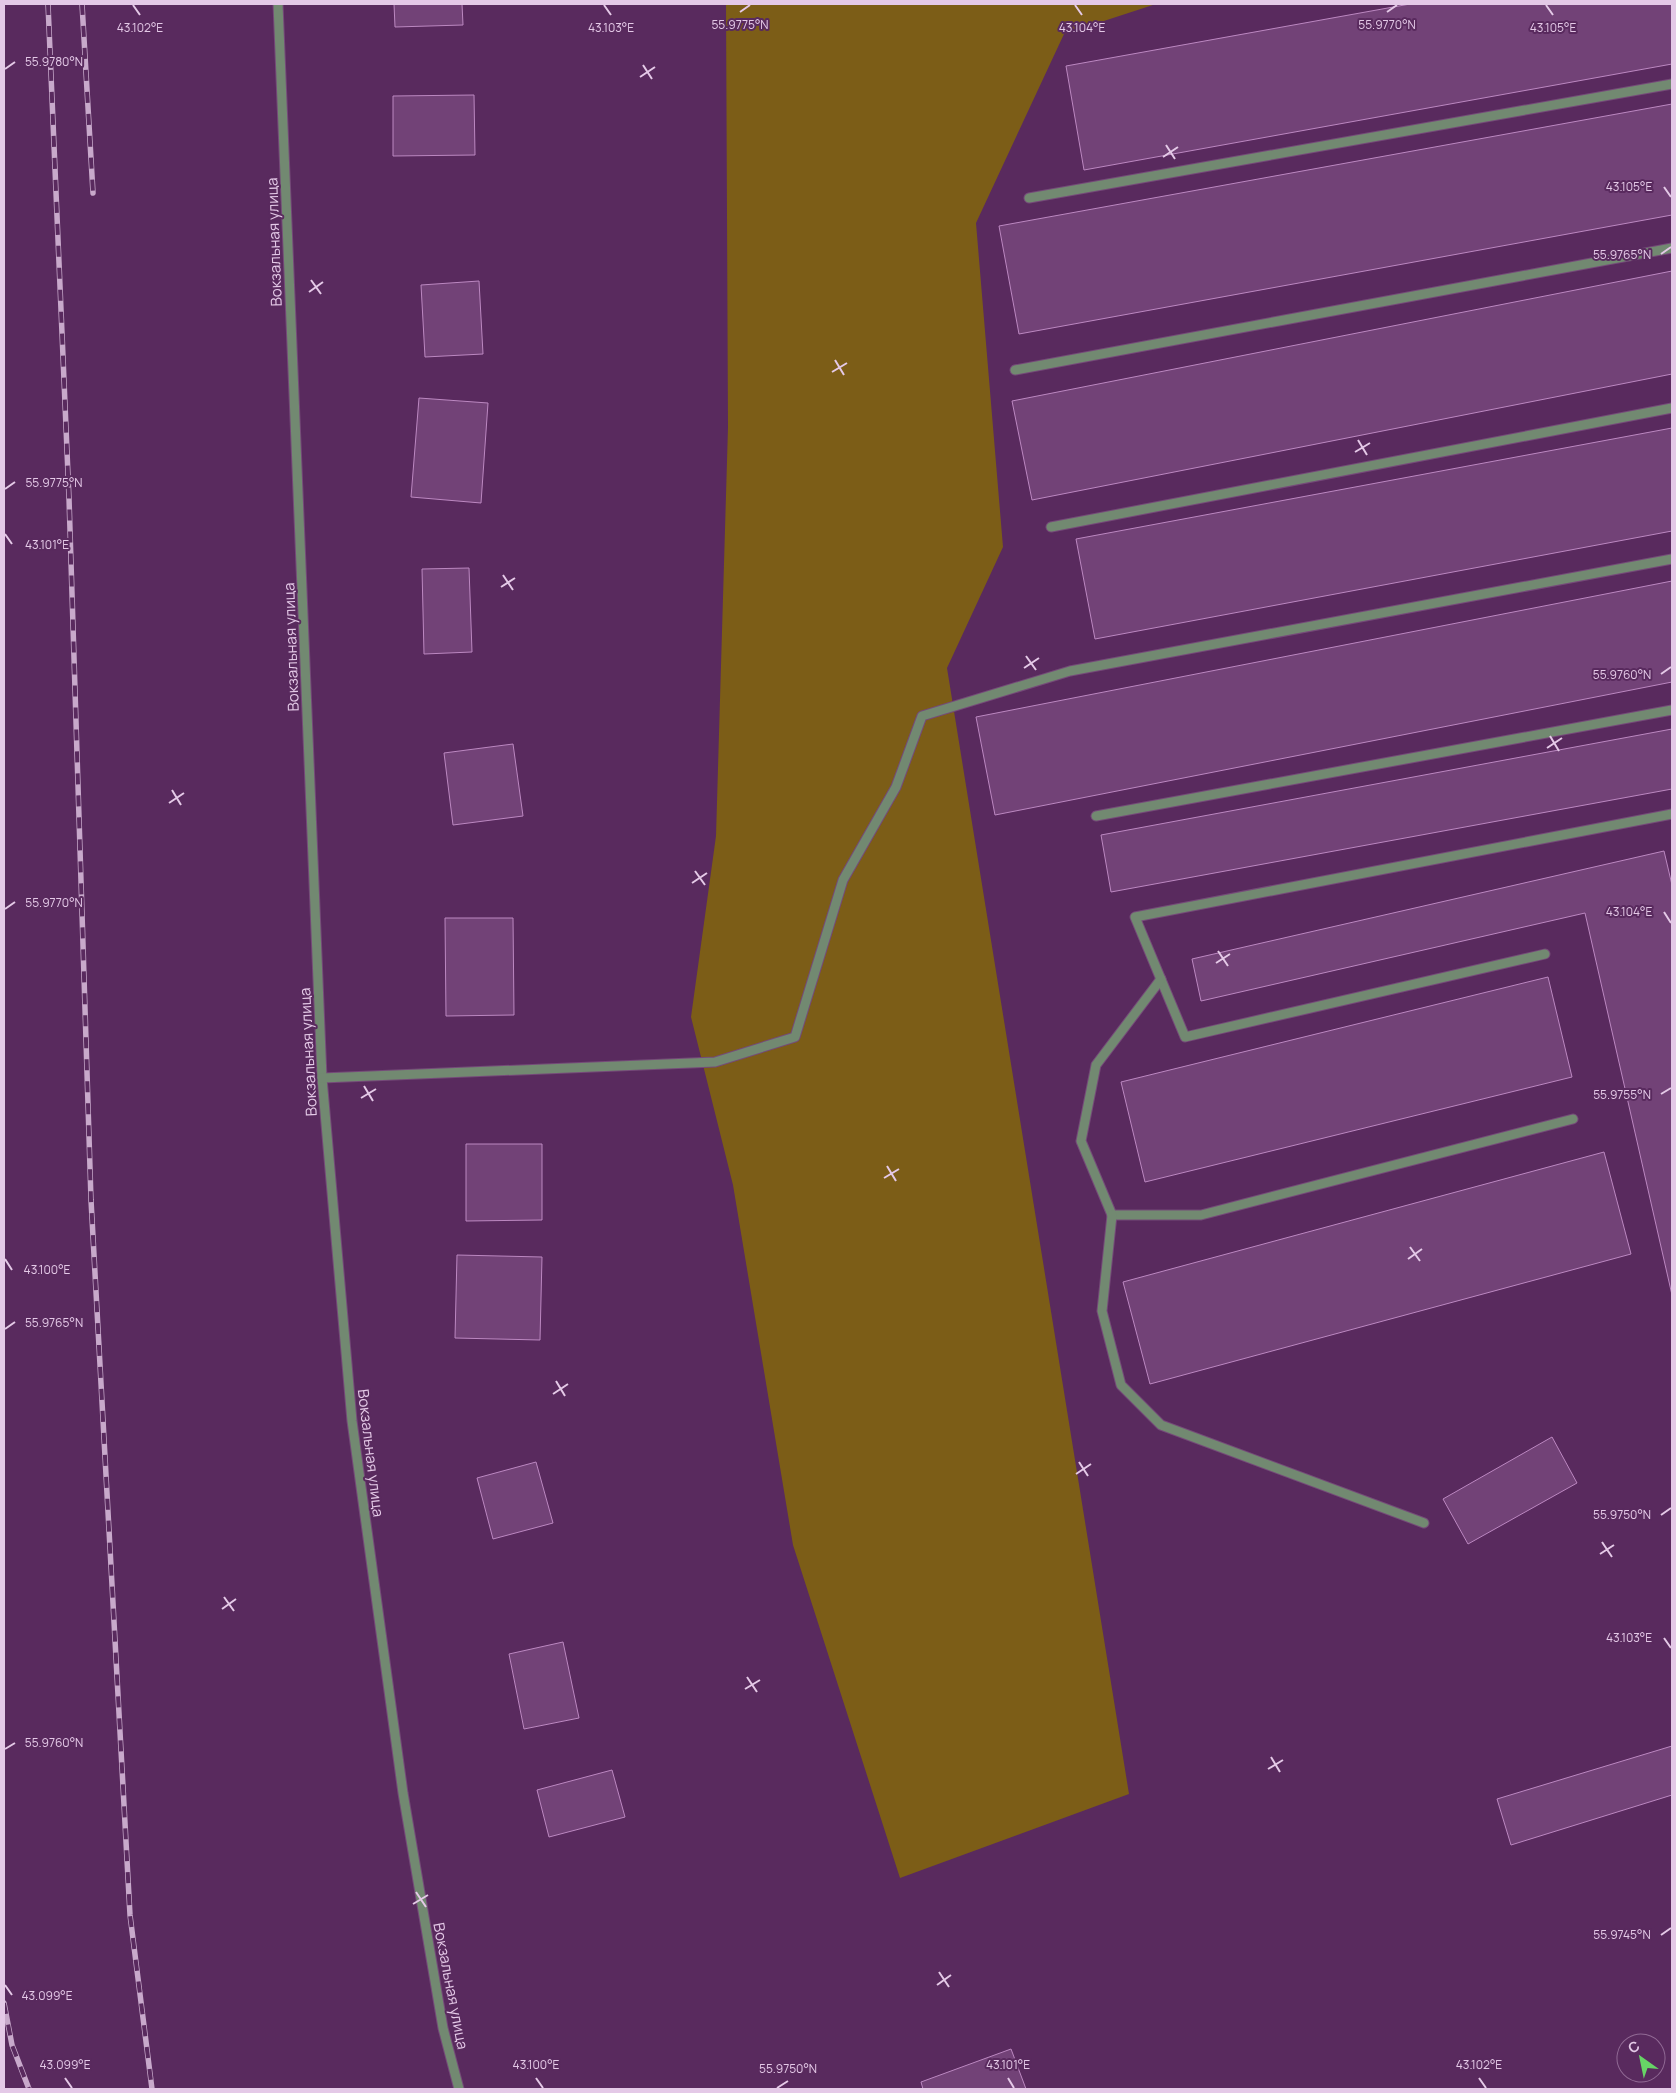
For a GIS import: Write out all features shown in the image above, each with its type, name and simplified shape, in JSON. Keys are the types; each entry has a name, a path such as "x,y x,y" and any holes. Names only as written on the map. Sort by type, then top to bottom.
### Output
{"street":[{"name":"Вокзальная улица","path":"278,4 322,1078 352,1421 403,1793 443,2028 459,2089"},
{"path":"1029,198 1672,84"},
{"path":"1014,370 1672,248"},
{"path":"1051,527 1672,408"},
{"path":"322,1078 715,1062 795,1037 843,880 896,787 922,716 1070,672 1672,559"},
{"path":"1096,816 1672,710"},
{"path":"1545,954 1185,1037 1135,917 1672,814"},
{"path":"1160,979 1096,1066 1081,1141 1112,1215 1102,1311 1121,1385 1161,1425 1424,1523"},
{"path":"1112,1215 1201,1215 1573,1119"}],"shaded area":[{"path":"726,4 1156,4 1064,34 976,223 1003,547 947,668 1129,1794 900,1878 793,1545 733,1185 691,1017 716,836 728,427"}],"building":[{"path":"394,4 462,4 463,25 395,27"},
{"path":"1410,4 1672,4 1672,64 1084,170 1066,66"},
{"path":"474,95 475,155 393,156 393,96"},
{"path":"1672,104 1672,215 1019,334 999,226"},
{"path":"1672,271 1672,374 1032,500 1012,401"},
{"path":"479,281 483,354 425,357 421,285"},
{"path":"419,398 488,403 481,503 411,497"},
{"path":"1672,428 1672,531 1095,639 1076,539"},
{"path":"469,568 472,652 424,654 422,569"},
{"path":"1672,581 1672,682 995,815 976,717"},
{"path":"1672,729 1672,789 1111,892 1101,835"},
{"path":"513,744 523,816 453,825 444,753"},
{"path":"1664,851 1672,885 1672,1295 1585,913 1201,1001 1192,959"},
{"path":"445,918 513,918 514,1015 446,1016"},
{"path":"1548,977 1572,1077 1145,1182 1121,1082"},
{"path":"466,1144 542,1144 542,1220 466,1221"},
{"path":"1604,1152 1631,1254 1150,1384 1123,1282"},
{"path":"457,1255 542,1257 540,1340 455,1338"},
{"path":"1552,1437 1577,1483 1468,1544 1443,1499"},
{"path":"536,1462 553,1523 493,1539 477,1478"},
{"path":"563,1642 579,1718 524,1729 509,1654"},
{"path":"1672,1746 1672,1795 1511,1845 1497,1799"},
{"path":"612,1770 625,1817 549,1837 537,1790"},
{"path":"1011,2049 1026,2089 923,2089 921,2082"}],"railway":[{"path":"48,4 69,498 91,1200 130,1915 152,2089"},
{"path":"82,4 93,193"},
{"path":"4,2003 12,2045 29,2089"}]}
